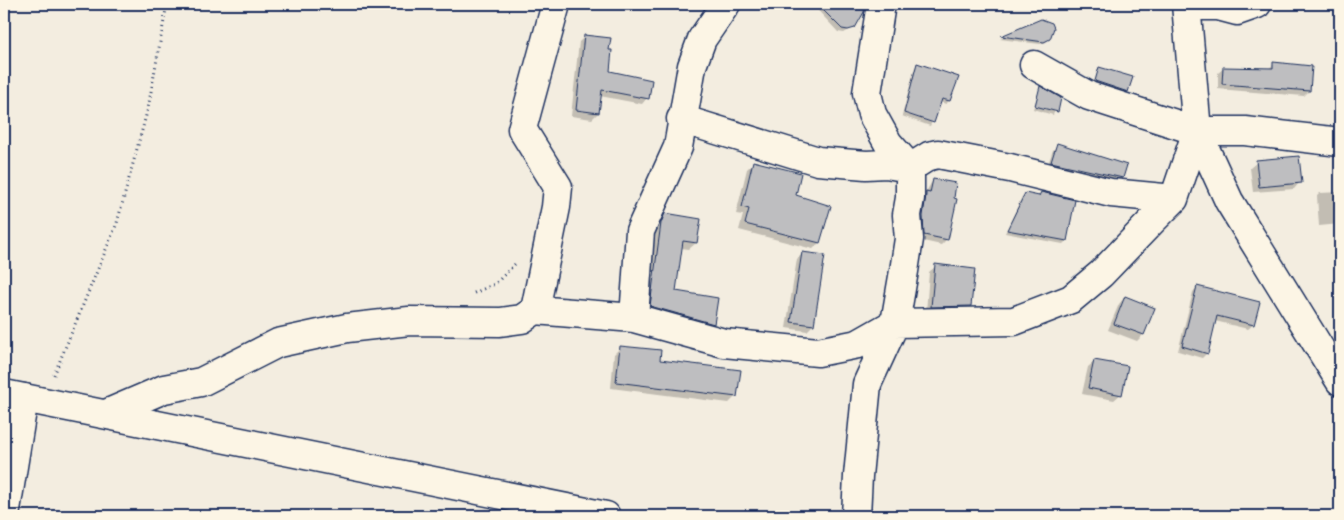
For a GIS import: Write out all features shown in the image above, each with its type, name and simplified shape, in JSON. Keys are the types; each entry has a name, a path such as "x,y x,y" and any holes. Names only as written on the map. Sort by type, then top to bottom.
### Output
{"street":[{"path":"535,310 556,207 558,187 522,128 556,4"},
{"path":"634,318 640,231 678,147 681,119 692,66 702,39 726,4"},
{"path":"856,516 867,384 895,323 909,239 907,215 910,198 910,168 888,143 872,114 867,92 881,4"},
{"path":"1257,4 1237,11 1218,6 1186,5 1197,131 1230,201 1340,381"},
{"path":"1034,65 1090,96 1197,131 1245,131 1340,142"},
{"path":"681,119 789,151 811,160 866,165 886,164 910,168 929,156 938,154 1010,168 1111,193 1174,199"},
{"path":"108,413 164,389 201,382 278,343 347,328 409,321 500,322 522,319 535,310 634,318 724,342 818,352 858,344 895,323 1014,321 1071,299 1101,274 1174,199 1197,131"},
{"path":"5,516 24,398 108,413 606,516"}],"path":[{"path":"24,398 117,223 148,108 167,4"},
{"path":"470,295 495,284 516,264"}],"building":[{"path":"817,4 865,4 864,12 855,28 848,30 842,29"},
{"path":"1041,19 1052,23 1054,28 1050,39 1044,42 1001,36"},
{"path":"584,35 611,38 609,50 612,50 610,71 652,80 649,99 602,90 599,113 576,110"},
{"path":"1273,62 1312,66 1310,91 1222,84 1223,67 1273,68"},
{"path":"917,63 959,77 950,101 942,99 934,123 904,113"},
{"path":"1099,67 1133,77 1128,92 1095,81"},
{"path":"1040,86 1061,98 1058,112 1035,106"},
{"path":"1057,143 1127,165 1123,178 1051,162"},
{"path":"1299,156 1302,183 1259,187 1256,160"},
{"path":"753,161 801,173 796,195 831,206 820,243 745,224 749,209 742,207"},
{"path":"933,179 956,183 954,198 957,199 948,240 924,235 923,216 926,192 930,193"},
{"path":"1041,192 1075,200 1067,241 1007,230 1025,193 1039,196"},
{"path":"665,213 701,219 697,243 683,241 676,291 718,298 714,324 650,306 661,223"},
{"path":"802,252 825,255 814,325 791,322"},
{"path":"935,264 975,269 971,306 931,307"},
{"path":"1197,286 1260,302 1254,325 1217,316 1208,354 1182,346"},
{"path":"1125,296 1155,308 1144,335 1114,324"},
{"path":"620,346 661,350 660,360 741,370 737,397 616,382"},
{"path":"1094,360 1128,366 1122,395 1088,388"}]}
